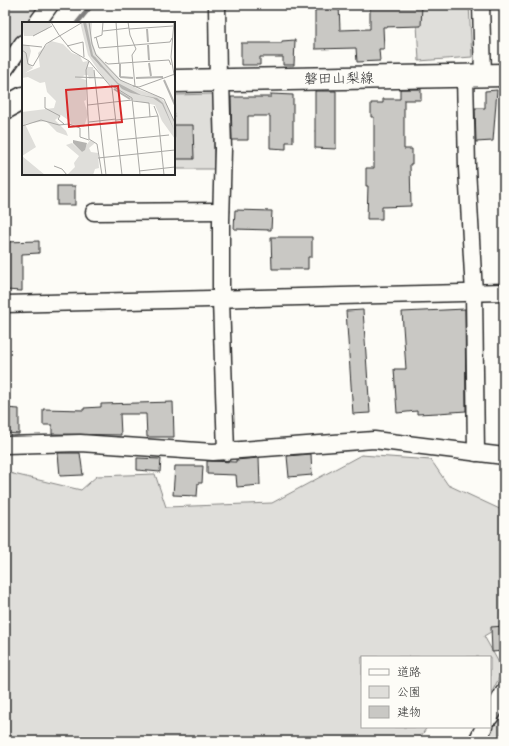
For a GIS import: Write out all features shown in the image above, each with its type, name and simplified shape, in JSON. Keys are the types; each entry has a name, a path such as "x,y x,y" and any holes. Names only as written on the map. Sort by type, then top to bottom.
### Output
{"main road":[{"name":"磐田山梨線","path":"175,81 504,75"},
{"path":"5,108 22,99"}],"street":[{"path":"38,22 50,5"},
{"path":"217,5 223,149 221,300 226,452"},
{"path":"476,453 474,293 467,168 481,5"},
{"path":"5,69 22,44"},
{"path":"94,212 221,211"},
{"path":"5,304 504,292"},
{"path":"5,444 80,442 226,452 374,440 504,456"},
{"path":"491,715 504,692"},
{"path":"477,741 484,728"}],"green space":[{"path":"5,5 48,5 37,22 22,22 22,46 5,72"},
{"path":"416,5 469,5 472,57 419,61"},
{"path":"213,94 214,169 175,169 175,95"},
{"path":"361,455 431,460 448,485 504,511 504,624 484,636 503,670 491,694 491,656 361,656 361,728 426,728 418,741 5,741 5,472 81,490 97,476 155,474 166,507 272,503"},
{"path":"504,692 504,741 477,741 484,728 491,728 491,716"}],"building":[{"path":"315,5 339,5 340,30 370,29 370,5 422,5 421,26 383,27 384,49 379,49 380,61 357,62 356,48 315,49"},
{"path":"295,40 294,65 283,65 283,57 260,57 260,65 241,65 241,43 282,43 282,41"},
{"path":"400,89 421,89 421,100 404,100 404,149 412,149 412,164 410,164 411,206 382,207 382,219 367,219 368,186 366,186 366,168 374,168 374,117 371,117 371,103 383,103 383,99 400,99"},
{"path":"497,90 493,141 476,142 475,108 485,108 485,91"},
{"path":"315,91 336,91 336,149 315,148"},
{"path":"271,94 293,95 293,142 286,142 286,149 270,148 270,116 248,116 248,140 232,140 231,97 271,97"},
{"path":"175,125 193,125 194,159 175,159"},
{"path":"57,186 75,186 75,205 57,205"},
{"path":"235,210 272,211 271,230 234,229"},
{"path":"271,237 312,237 312,257 308,257 308,269 272,269"},
{"path":"39,241 39,253 22,254 22,291 5,290 5,242"},
{"path":"465,309 466,411 417,414 417,411 397,413 394,369 406,369 402,312"},
{"path":"363,310 370,413 353,414 346,311"},
{"path":"173,402 174,437 147,437 146,414 120,414 121,435 52,434 52,425 43,425 43,409 84,410 84,408 101,407 101,404"},
{"path":"5,408 19,409 19,434 5,433"},
{"path":"58,453 80,453 83,475 60,476"},
{"path":"311,454 312,475 289,477 287,456"},
{"path":"137,458 161,459 160,472 137,470"},
{"path":"259,458 260,485 237,487 236,475 207,474 207,461 236,462 236,460"},
{"path":"175,466 203,466 202,483 198,483 197,496 173,495"},
{"path":"504,626 504,651 492,652 491,627"}],"waterway":[{"path":"78,22 92,5"}]}
